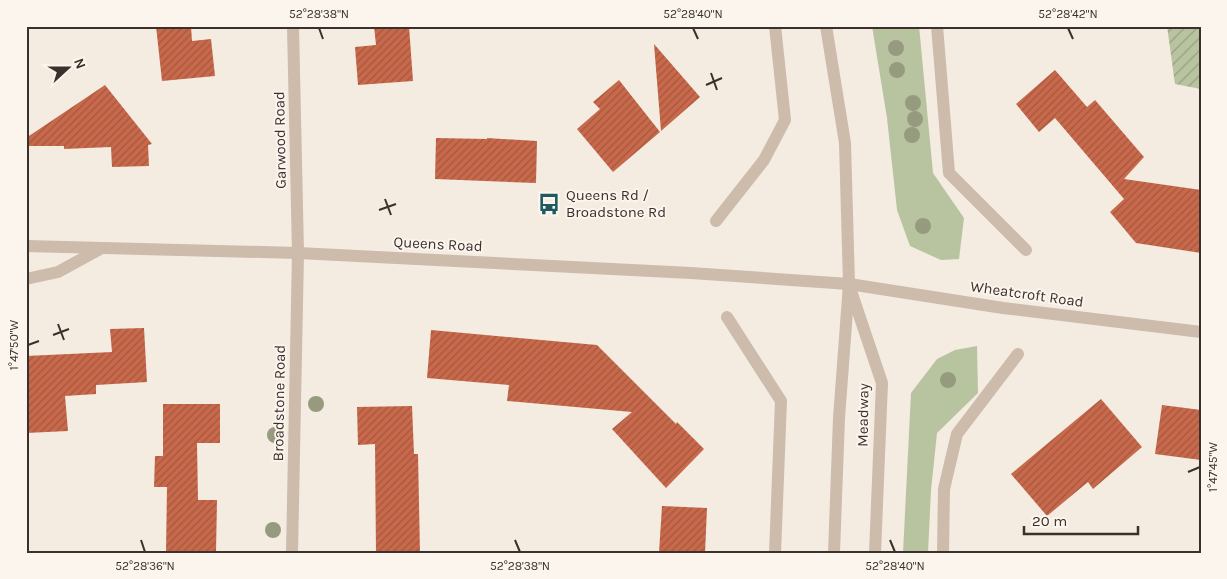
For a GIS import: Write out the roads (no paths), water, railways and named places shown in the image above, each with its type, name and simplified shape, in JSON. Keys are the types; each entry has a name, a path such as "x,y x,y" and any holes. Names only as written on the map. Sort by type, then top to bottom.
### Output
{"street":[{"name":"Garwood Road","path":"293,26 298,253"},
{"path":"716,221 764,160 785,120 775,26"},
{"name":"Meadway","path":"826,26 845,144 849,284 839,418 834,553"},
{"path":"937,26 949,173 1026,250"},
{"name":"Queens Road","path":"26,246 298,253 691,273 849,284"},
{"path":"26,279 58,272 102,248"},
{"name":"Broadstone Road","path":"292,553 298,253"},
{"name":"Meadway","path":"849,284 882,383 875,553"},
{"name":"Wheatcroft Road","path":"849,284 1003,308 1201,332"},
{"path":"727,317 781,401 775,553"},
{"path":"943,553 944,489 957,434 1018,354"}],"place":[{"name":"Queens Rd / Broadstone Rd","path":"549,204"}]}
